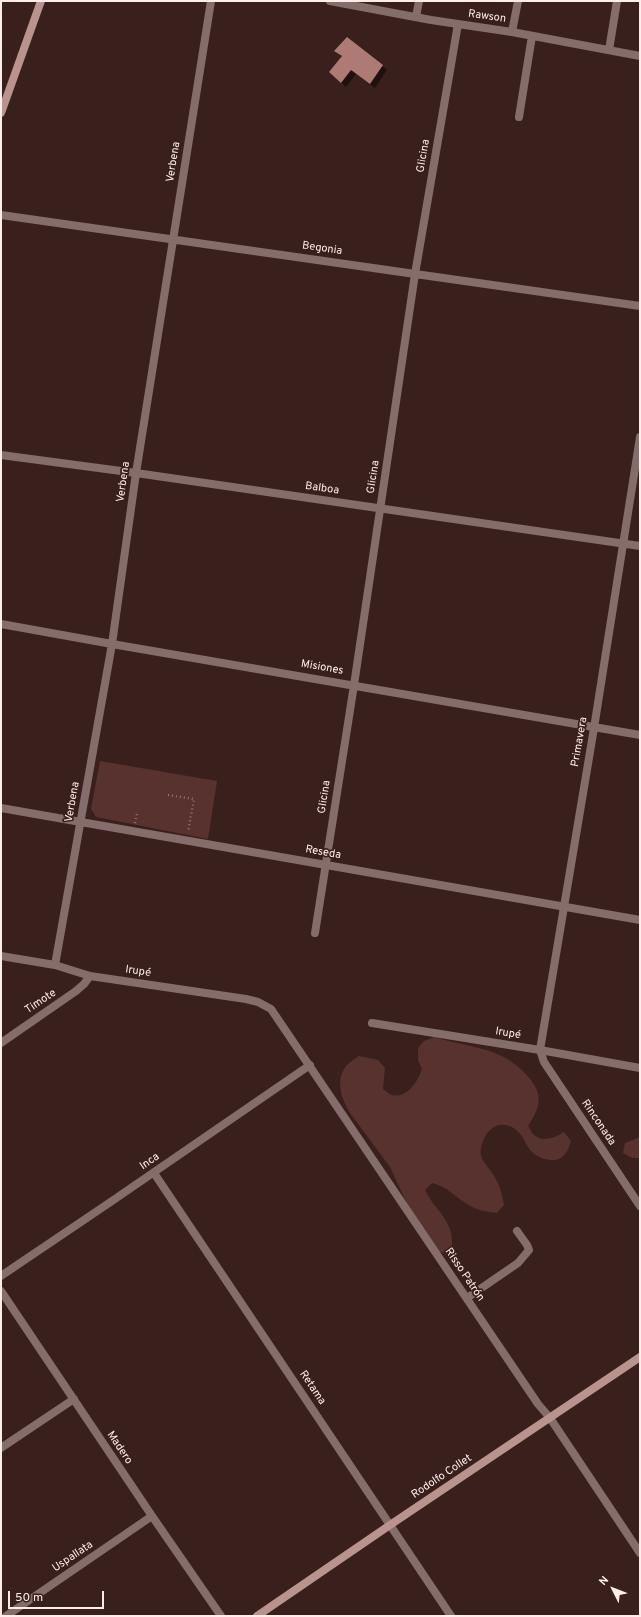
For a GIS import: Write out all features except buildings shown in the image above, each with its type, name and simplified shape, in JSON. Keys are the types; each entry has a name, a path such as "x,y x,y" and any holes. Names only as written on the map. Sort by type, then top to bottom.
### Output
{"street":[{"path":"1,113 41,1"},
{"name":"Verbena","path":"55,965 112,644 136,473 172,239 211,1"},
{"name":"Rawson","path":"330,1 416,17 512,32 640,56"},
{"path":"416,17 419,1"},
{"path":"512,32 518,1"},
{"path":"609,50 617,1"},
{"name":"Glicina","path":"315,933 354,685 415,274 458,24"},
{"path":"519,117 532,36"},
{"name":"Begonia","path":"1,215 640,306"},
{"name":"Primavera","path":"540,1050 594,728 640,437"},
{"name":"Balboa","path":"1,455 136,473 640,546"},
{"name":"Misiones","path":"1,624 640,735"},
{"name":"Reseda","path":"1,808 640,920"},
{"name":"Irupé","path":"1,956 55,965 90,976 246,999 258,1002 271,1009"},
{"name":"Timote","path":"1,1043 76,991 90,976"},
{"name":"Risso Patrón","path":"271,1009 538,1404 550,1418 640,1553"},
{"name":"Irupé","path":"372,1024 540,1050 640,1068"},
{"name":"Rinconada","path":"540,1050 544,1062 640,1206"},
{"name":"Inca","path":"1,1276 154,1173 310,1065"},
{"name":"Retama","path":"154,1173 451,1616"},
{"path":"467,1298 518,1263 525,1256 528,1250 528,1245 517,1231"},
{"name":"Madero","path":"1,1291 221,1616"},
{"name":"Rodolfo Collet","path":"257,1616 640,1357"},
{"path":"1,1448 74,1399"},
{"name":"Uspallata","path":"6,1616 152,1516"}],"path":[{"path":"168,795 194,799 186,840"}],"shaded area":[{"path":"100,761 217,781 208,839 96,817 91,809"},
{"path":"434,1037 487,1050 510,1061 521,1069 531,1080 538,1092 539,1098 537,1108 528,1126 532,1133 537,1137 548,1139 564,1132 571,1141 568,1150 564,1155 559,1159 550,1160 541,1158 534,1154 528,1148 521,1135 511,1127 500,1125 490,1130 483,1141 481,1156 496,1179 502,1193 504,1205 497,1213 474,1208 446,1189 432,1183 425,1190 447,1222 450,1229 452,1246 445,1253 435,1251 409,1208 390,1167 350,1113 341,1093 340,1087 341,1076 344,1069 350,1062 359,1056 378,1060 385,1068 383,1089 392,1095 397,1096 407,1092 415,1084 422,1069 418,1060 418,1048 424,1041"},
{"path":"640,1137 640,1158 632,1158 623,1153 625,1143"}]}
